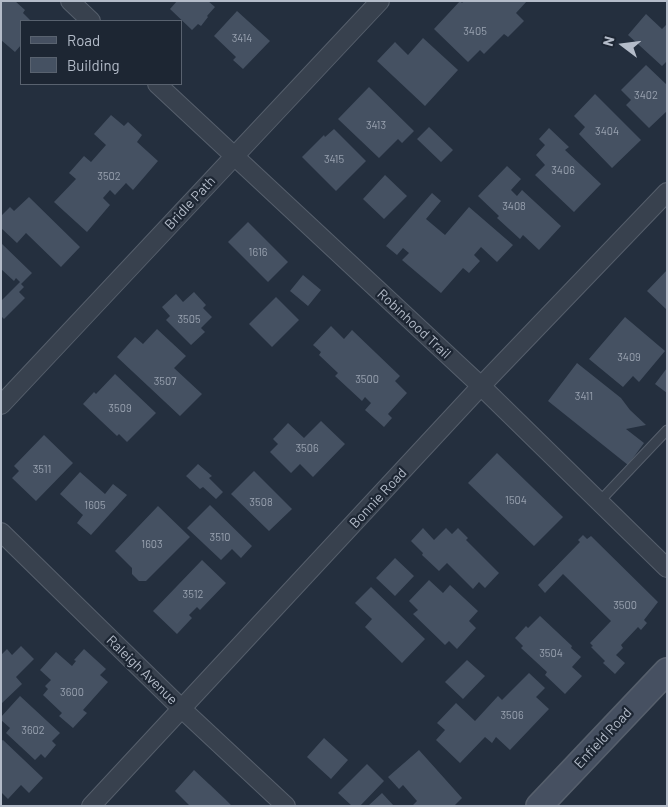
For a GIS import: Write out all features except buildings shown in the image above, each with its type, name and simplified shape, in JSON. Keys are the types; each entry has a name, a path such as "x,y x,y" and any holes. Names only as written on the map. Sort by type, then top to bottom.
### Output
{"street":[{"path":"70,1 90,20"},
{"name":"Bridle Path","path":"1,404 380,1"},
{"name":"Robinhood Trail","path":"158,85 481,386 667,568"},
{"name":"Bonnie Road","path":"91,806 481,386 667,192"},
{"name":"Raleigh Avenue","path":"1,532 182,709 286,806"},
{"name":"Enfield Road","path":"539,806 667,671"}],"lane":[{"path":"599,502 667,430"}]}
